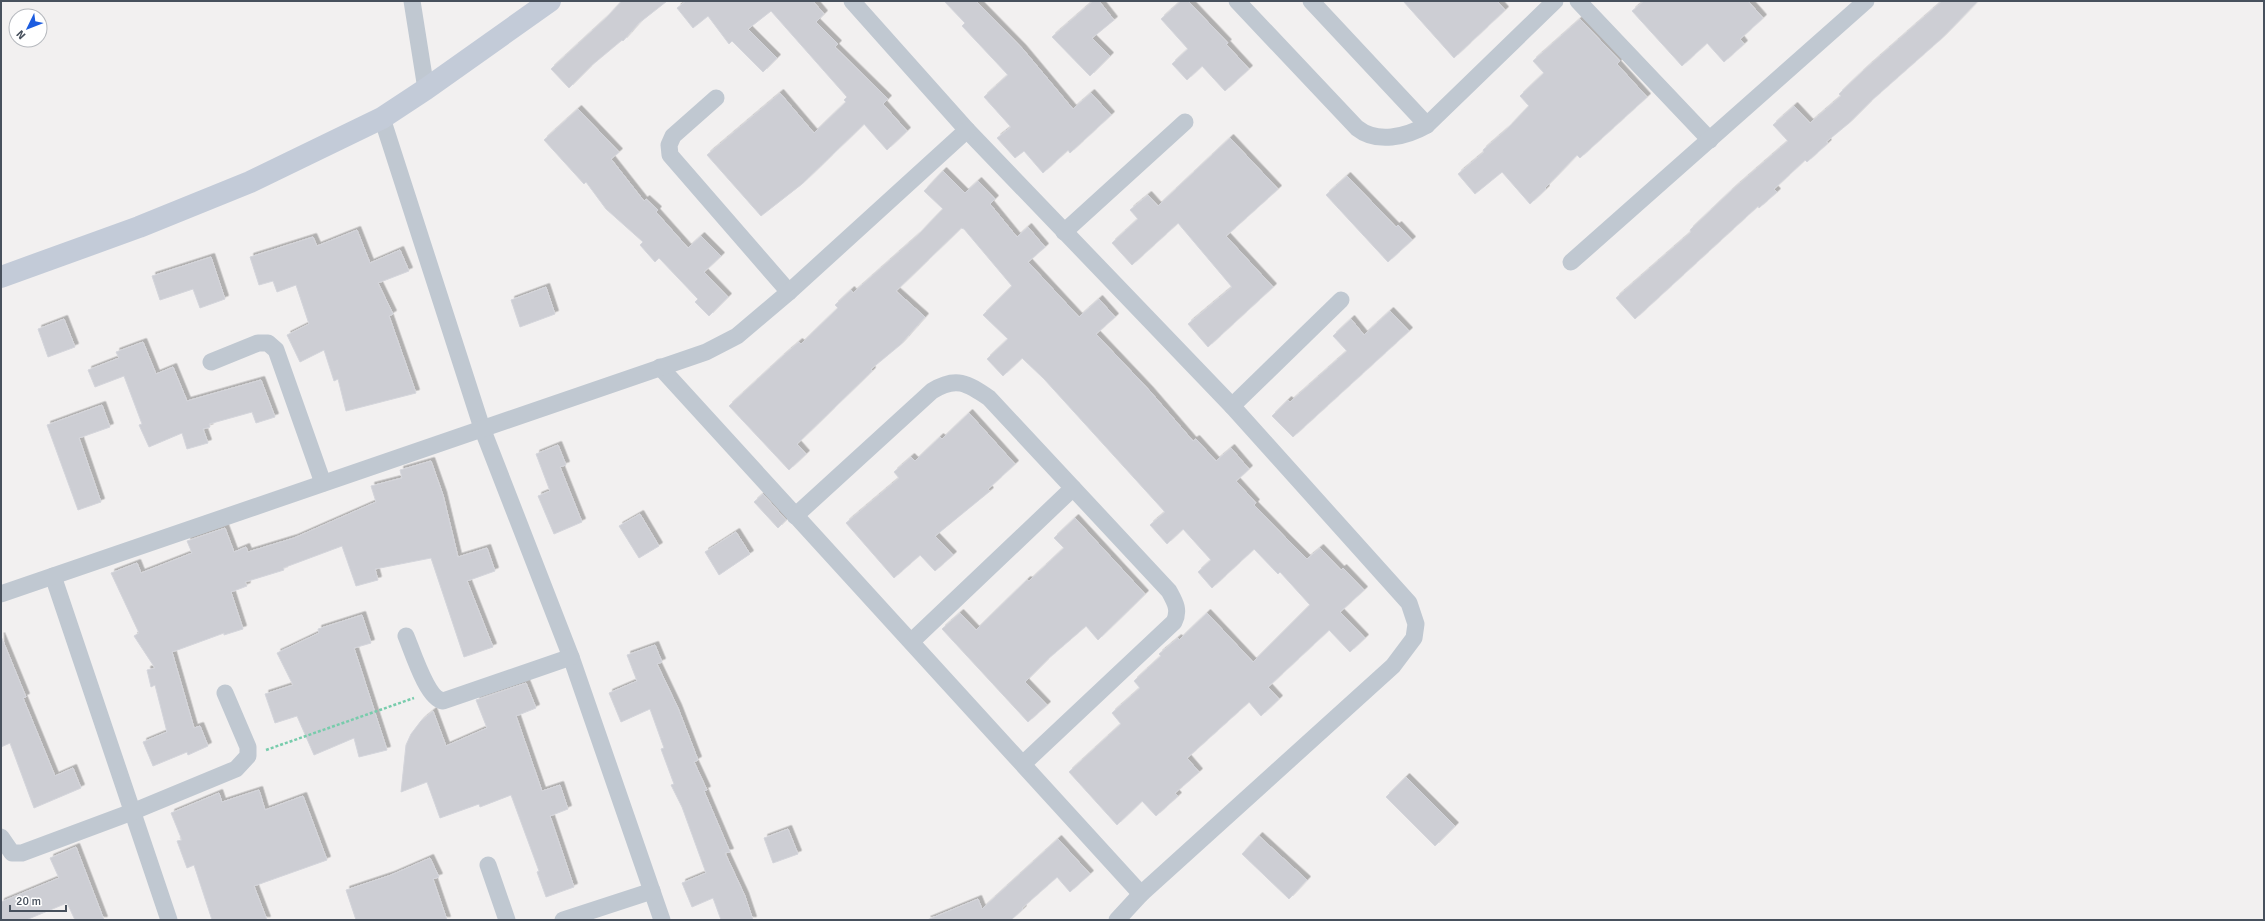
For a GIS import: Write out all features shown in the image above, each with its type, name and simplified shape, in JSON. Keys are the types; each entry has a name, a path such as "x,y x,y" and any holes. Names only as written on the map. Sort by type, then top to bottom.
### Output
{"street":[{"path":"412,1 426,90"},
{"path":"1,277 139,227 250,182 382,118 426,90 550,1"},
{"path":"852,1 967,130 1232,406 1409,604 1416,624 1414,638 1393,666 1141,894 1116,920"},
{"path":"1236,1 1365,135 1384,139 1419,130 1428,125 1556,1"},
{"path":"1312,1 1428,125"},
{"path":"1578,1 1710,140"},
{"path":"1572,262 1866,1"},
{"path":"716,98 673,136 668,145 670,155 789,292"},
{"path":"382,118 482,428 571,657 662,920"},
{"path":"1064,232 1185,122"},
{"path":"1,594 706,352 737,336 789,292 967,130"},
{"path":"1232,406 1341,300"},
{"path":"211,362 258,343 268,343 276,350 323,483"},
{"path":"660,367 794,516 912,641 1141,894"},
{"path":"794,516 932,391 943,384 957,382 973,387 989,398 1169,591 1178,614 1174,622 1024,764"},
{"path":"912,641 1073,488"},
{"path":"53,576 169,920"},
{"path":"406,636 430,692 435,699 443,701 571,657"},
{"path":"1,837 12,853 22,853 132,812 236,769 248,756 248,747 225,693"},
{"path":"488,865 507,920"},
{"path":"563,920 652,891"}],"path":[{"path":"248,756 430,692"}],"building":[{"path":"622,1 667,1 639,23 623,41 622,40 592,65 569,88 551,69 606,18"},
{"path":"686,1 813,1 824,14 816,22 838,44 835,47 888,99 883,104 907,131 887,150 864,124 802,184 761,216 707,155 780,93 814,133 846,102 844,100 847,97 771,11 748,29 777,58 763,72 732,41 729,44 708,16 693,28 677,8"},
{"path":"944,1 976,1 1022,48 1073,109 1091,93 1111,115 1070,153 1068,150 1043,173 1024,151 1015,158 997,138 1011,127 984,97 1008,75 962,26 965,23"},
{"path":"1093,1 1099,1 1114,20 1092,38 1110,56 1090,76 1052,37"},
{"path":"1181,1 1188,1 1228,43 1226,44 1249,69 1225,91 1202,66 1187,80 1172,64 1188,49 1161,19"},
{"path":"1403,1 1497,1 1505,10 1454,58"},
{"path":"1644,1 1748,1 1763,18 1740,39 1744,44 1724,62 1707,43 1682,66 1632,11"},
{"path":"1942,1 1978,1 1942,38 1872,100 1849,123 1826,142 1828,143 1807,162 1805,160 1774,189 1777,192 1759,208 1758,206 1635,319 1616,298 1691,232 1690,230 1732,190 1788,141 1773,125 1794,106 1810,123 1841,96 1839,94 1863,71"},
{"path":"1580,19 1620,61 1617,64 1647,97 1580,158 1577,155 1530,204 1502,172 1475,194 1458,174 1484,152 1483,150 1507,129 1529,106 1520,96 1544,73 1533,61"},
{"path":"578,109 619,152 611,159 644,201 646,199 658,210 656,212 688,248 701,236 721,256 704,272 728,297 709,316 695,302 698,299 659,258 655,262 640,245 643,242 606,209 586,182 584,184 544,140"},
{"path":"1230,138 1278,189 1226,236 1273,287 1208,347 1188,324 1232,287 1178,223 1132,265 1112,243 1138,219 1130,210 1148,195 1158,206"},
{"path":"943,171 965,193 978,181 995,199 990,204 1017,237 1028,227 1045,247 1028,262 1079,317 1099,299 1115,317 1096,334 1149,390 1193,441 1196,439 1216,461 1231,448 1249,469 1236,481 1256,503 1254,505 1307,559 1320,548 1341,570 1343,568 1364,590 1340,612 1365,638 1350,652 1329,630 1268,687 1279,699 1261,716 1249,702 1187,758 1199,772 1175,793 1178,796 1156,816 1142,801 1117,825 1069,772 1121,724 1112,713 1140,688 1134,681 1161,656 1159,654 1178,638 1179,640 1207,613 1253,662 1310,605 1280,572 1278,574 1254,549 1212,588 1198,572 1211,560 1183,529 1167,544 1150,525 1165,512 1044,379 1022,358 1003,376 987,359 1008,339 983,315 1012,286 964,229 961,228 896,291 925,317 900,345 871,369 872,371 797,444 806,454 789,470 729,406 799,342 801,344 838,308 835,305 851,290 853,293 918,235 943,209 924,191"},
{"path":"1347,176 1396,227 1398,225 1412,240 1388,262 1326,195"},
{"path":"357,230 370,263 400,250 409,271 378,283 393,314 389,316 416,393 346,411 338,379 334,381 324,350 300,362 287,335 309,324 296,285 277,292 273,281 259,285 250,257 313,237 317,246"},
{"path":"211,257 225,299 200,308 193,289 160,300 152,276"},
{"path":"546,287 555,314 520,327 511,300"},
{"path":"1390,311 1409,331 1293,437 1272,416 1288,400 1290,402 1347,351 1333,336 1351,319 1364,335"},
{"path":"64,319 75,347 48,357 38,329"},
{"path":"143,342 156,374 173,367 187,401 261,380 275,417 256,423 252,412 209,424 210,427 203,429 208,443 187,449 182,433 149,447 139,425 142,424 124,376 95,387 88,370 119,358 116,352"},
{"path":"102,405 110,427 79,438 101,502 78,510 47,425"},
{"path":"969,413 1015,464 988,489 990,491 935,536 953,555 935,571 920,555 894,578 846,523 899,478 894,472 911,457 915,461 940,437 942,439"},
{"path":"558,445 566,465 560,467 582,522 554,534 538,496 550,491 536,454"},
{"path":"431,461 443,495 458,557 487,548 495,571 467,581 493,647 464,657 431,558 375,569 378,580 356,586 342,546 283,568 284,570 245,582 247,586 231,592 243,629 224,635 224,633 172,652 194,728 200,726 208,746 188,755 187,752 153,766 143,742 167,732 155,685 151,687 147,670 155,668 134,636 139,633 111,573 137,563 141,573 192,553 187,541 225,528 234,552 246,547 248,552 294,538 376,502 371,486 402,478 400,470"},
{"path":"763,494 786,520 778,528 754,502"},
{"path":"640,514 659,546 639,558 619,526"},
{"path":"1075,518 1145,594 1098,640 1086,626 1049,658 1025,682 1047,705 1028,722 942,629 960,613 976,630 1027,580 1029,581 1064,548 1054,538"},
{"path":"736,532 750,554 719,575 705,552"},
{"path":"362,615 371,643 354,648 387,750 359,757 354,738 314,755 297,716 275,723 265,694 293,685 277,653 319,633 318,629"},
{"path":"1,636 26,697 23,698 55,776 73,768 81,788 34,808 10,743 1,747"},
{"path":"655,645 662,662 657,664 678,708 698,760 694,762 707,790 704,791 730,852 725,853 745,896 753,920 721,920 713,898 692,907 682,883 706,873 682,807 671,785 674,784 661,749 664,748 650,709 621,722 609,693 637,681 627,655"},
{"path":"526,683 536,708 516,716 542,791 560,785 568,809 550,816 574,887 546,897 537,872 539,871 511,795 480,807 479,804 440,818 427,782 401,792 406,745 411,734 421,721 433,711 446,746 487,728 476,700"},
{"path":"1406,777 1455,826 1435,846 1386,797"},
{"path":"259,790 265,810 303,796 327,860 254,886 267,920 212,920 194,865 187,868 177,841 182,840 171,813 219,793 222,802"},
{"path":"788,829 798,854 773,863 764,838"},
{"path":"1259,836 1307,880 1289,899 1242,854"},
{"path":"1058,839 1090,874 1070,892 1057,877 1022,908 1023,909 1011,920 927,920 978,899 982,909"},
{"path":"76,847 104,920 75,920 67,903 26,920 1,920 1,902 59,878 50,858"},
{"path":"430,858 439,877 433,879 447,920 356,920 346,890 391,875"}]}
